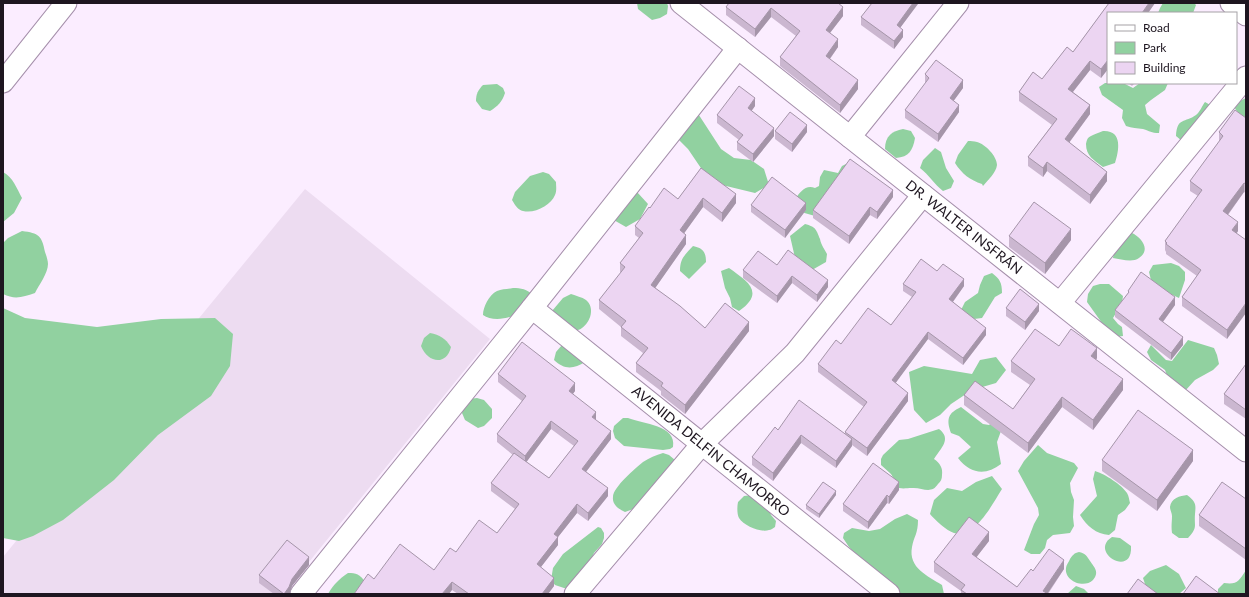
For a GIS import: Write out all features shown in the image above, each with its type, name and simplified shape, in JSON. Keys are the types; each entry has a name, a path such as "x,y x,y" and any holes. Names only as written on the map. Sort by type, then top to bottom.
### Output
{"street":[{"path":"3,82 66,3"},
{"path":"850,137 958,3"},
{"path":"1231,3 1246,15"},
{"name":"DR. WALTER INSFRÁN","path":"688,5 738,48 1246,451"},
{"path":"301,594 532,308 738,48"},
{"path":"1060,303 1246,77"},
{"path":"575,594 702,444 795,353 923,194"},
{"name":"AVENIDA DELFIN CHAMORRO","path":"532,308 889,594"}],"shaded area":[{"path":"305,189 490,339 283,594 3,594 3,557"}],"green space":[{"path":"637,3 667,3 667,14 652,20 638,9"},
{"path":"1163,3 1194,3 1196,5 1193,12 1158,12"},
{"path":"1105,83 1125,84 1133,88 1139,84 1168,84 1165,90 1145,105 1147,114 1160,125 1159,133 1126,126 1122,118 1123,110 1102,95 1099,87"},
{"path":"497,84 503,88 505,93 503,99 490,111 482,109 476,101 479,90 483,85"},
{"path":"1246,98 1246,117 1244,117 1237,112 1234,106 1236,103"},
{"path":"1205,102 1212,106 1182,141 1176,136 1178,126 1182,121 1196,115"},
{"path":"695,109 721,149 734,158 751,160 764,169 769,185 755,193 722,185 707,177 688,149 676,137"},
{"path":"903,129 911,131 915,138 910,152 904,156 896,158 885,149 885,144 888,137 892,133"},
{"path":"1103,131 1114,134 1117,138 1118,153 1115,163 1103,167 1089,155 1086,144 1087,139"},
{"path":"968,141 984,145 995,158 997,165 995,171 983,186 967,176 955,163 958,155"},
{"path":"935,148 941,152 946,168 954,181 951,188 943,191 920,168 923,160"},
{"path":"851,164 815,216 801,212 795,199 801,191 809,187 815,188 819,186 820,177 824,170 838,173 842,166"},
{"path":"3,172 12,180 22,198 14,213 3,222"},
{"path":"543,172 549,174 556,182 556,192 553,199 537,210 528,212 520,210 512,200 515,192 530,176"},
{"path":"637,192 648,204 640,219 626,227 612,219"},
{"path":"805,224 811,226 818,233 827,254 826,262 812,270 796,262 790,236"},
{"path":"22,231 39,236 43,242 48,268 35,293 23,297 11,297 3,294 3,243 8,238"},
{"path":"1132,233 1136,235 1144,244 1145,248 1143,255 1133,260 1113,258 1115,249 1119,242 1125,236"},
{"path":"693,246 703,251 706,262 689,279 680,271 680,267 684,257"},
{"path":"1171,263 1179,266 1185,272 1185,280 1179,298 1164,291 1151,280 1149,272 1153,265"},
{"path":"729,268 751,287 751,298 739,311 732,307 721,271"},
{"path":"992,273 997,277 1002,286 1002,293 995,297 982,318 974,319 961,310 965,302 978,293 984,276"},
{"path":"1109,284 1123,296 1122,303 1113,318 1122,327 1123,336 1115,337 1108,335 1102,323 1087,302 1088,294 1093,286"},
{"path":"513,288 524,289 533,295 519,312 501,319 483,315 484,308 491,295 499,290"},
{"path":"571,294 586,300 589,303 591,310 588,322 580,329 573,331 552,311 563,298"},
{"path":"3,308 25,318 97,327 161,319 215,318 233,334 230,366 211,396 158,435 114,480 63,520 33,536 19,541 3,538"},
{"path":"430,333 442,337 451,347 449,353 441,360 432,359 421,346 424,338"},
{"path":"1188,340 1214,348 1219,364 1213,370 1195,380 1185,391 1168,378 1165,370 1151,360 1147,352 1151,345 1166,360 1172,361"},
{"path":"562,345 585,362 573,367 562,366 554,360 556,352"},
{"path":"996,357 1006,370 996,383 972,390 951,404 940,415 926,423 914,410 909,372 924,366 972,374 980,360"},
{"path":"477,398 484,400 492,409 492,418 484,426 478,428 465,420 462,413 464,405 469,399"},
{"path":"961,407 983,424 989,425 998,417 1001,431 997,442 1001,464 995,468 984,472 978,472 968,467 958,458 971,447 959,436 951,433 949,428 949,417 953,412"},
{"path":"623,418 658,426 670,434 673,440 673,447 663,450 624,446 615,438 613,431 614,426"},
{"path":"939,429 945,436 945,440 934,459 941,468 941,481 929,490 899,488 891,474 881,465 883,455 899,440 908,439"},
{"path":"1038,445 1047,453 1074,463 1078,468 1070,483 1074,500 1074,526 1070,533 1053,535 1047,540 1045,548 1040,554 1031,554 1024,550 1039,515 1038,508 1018,471 1024,461"},
{"path":"663,453 669,455 675,460 675,464 639,507 625,512 618,508 613,500 613,497 621,483 643,462"},
{"path":"1095,471 1108,477 1125,490 1128,494 1130,503 1125,510 1118,515 1115,530 1109,535 1092,529 1080,515 1097,496 1093,479"},
{"path":"992,476 1002,489 988,511 969,531 962,533 951,532 930,514 934,500 947,488 962,491 976,482"},
{"path":"752,495 769,509 771,515 776,521 775,527 770,530 762,531 757,530 741,521 737,510 738,502 744,496"},
{"path":"1187,495 1194,501 1195,505 1195,527 1188,538 1179,538 1172,533 1172,515 1170,507 1172,501"},
{"path":"907,514 918,520 917,532 912,547 913,561 925,575 942,585 944,594 900,594 889,586 860,559 843,538 844,533 852,528 869,531 880,529 895,519"},
{"path":"598,527 601,528 604,533 604,538 602,544 594,553 591,560 567,589 555,585 551,580 553,568 563,554"},
{"path":"1112,537 1120,538 1131,546 1130,556 1126,561 1120,562 1113,560 1108,555 1105,549 1106,543"},
{"path":"1079,552 1087,556 1095,568 1095,577 1089,583 1080,584 1075,582 1068,577 1066,573 1066,567 1070,559 1073,555"},
{"path":"1166,565 1179,574 1186,588 1179,594 1151,594 1146,587 1143,578 1150,571"},
{"path":"1246,570 1246,594 1218,594 1218,589 1224,583 1235,583"},
{"path":"348,573 358,574 365,582 360,594 328,594 336,582"},
{"path":"1076,586 1084,589 1089,594 1067,594"}],"building":[{"path":"729,3 838,3 843,7 826,30 838,39 826,56 858,80 840,105 780,57 800,31 771,8 755,29 726,7"},
{"path":"872,3 913,3 897,25 903,30 894,41 861,17"},
{"path":"1109,3 1149,3 1143,12 1107,12 1107,61 1101,69 1090,61 1068,89 1090,105 1065,139 1107,172 1090,195 1047,162 1043,168 1028,157 1057,119 1019,92 1033,72 1042,79 1067,47 1073,52"},
{"path":"936,60 963,80 950,98 959,105 938,134 905,110 929,78 925,74"},
{"path":"739,86 755,98 748,108 774,128 753,154 737,142 743,135 717,115"},
{"path":"1235,110 1246,118 1246,184 1244,183 1223,211 1238,222 1232,230 1246,240 1246,303 1227,330 1182,297 1201,270 1166,244 1167,243 1165,241 1202,190 1190,181 1223,136 1219,132"},
{"path":"790,112 807,125 792,144 775,131"},
{"path":"850,159 893,190 877,212 870,207 849,236 813,210"},
{"path":"701,168 736,194 722,213 703,198 680,230 686,235 651,285 680,306 705,328 725,303 749,322 685,405 661,386 663,383 636,363 648,348 621,327 626,321 599,300 625,267 620,263 643,233 635,226 649,207 650,208 664,188 678,199"},
{"path":"772,177 806,203 785,230 751,205"},
{"path":"1034,202 1071,229 1045,263 1009,236"},
{"path":"788,250 828,280 817,295 792,276 777,296 743,270 758,251 777,265"},
{"path":"921,259 937,271 943,264 964,279 949,299 986,328 963,358 928,332 892,380 908,393 867,448 845,432 867,402 818,364 836,340 841,344 868,308 891,325 916,292 903,284"},
{"path":"1141,272 1175,297 1159,319 1183,337 1171,353 1115,310 1129,292 1128,291"},
{"path":"1020,289 1039,304 1025,322 1006,308"},
{"path":"1035,329 1059,346 1071,329 1097,348 1091,356 1123,379 1093,420 1062,397 1028,443 964,395 975,381 1013,409 1035,379 1011,361"},
{"path":"522,342 575,383 569,391 596,412 592,417 611,431 582,469 608,488 588,513 577,504 554,534 558,537 537,564 554,578 542,594 469,594 452,582 442,594 354,594 368,574 374,579 400,544 434,570 450,548 456,552 479,520 497,533 519,504 491,483 514,453 549,478 578,441 551,421 525,456 497,434 526,396 498,374"},
{"path":"1246,364 1246,410 1224,394"},
{"path":"799,400 852,439 836,461 801,435 773,473 752,457 775,427 778,430"},
{"path":"1138,410 1193,450 1157,500 1102,460"},
{"path":"873,463 899,482 889,497 887,495 868,522 843,504"},
{"path":"823,482 836,491 819,514 806,505"},
{"path":"1222,482 1246,499 1246,549 1199,515"},
{"path":"969,517 989,532 972,554 1017,587 1031,569 1033,571 1049,549 1064,560 1043,591 1048,594 967,594 961,590 965,585 934,562"},
{"path":"287,540 309,557 292,579 284,594 259,575"},
{"path":"1196,576 1220,594 1183,594"},
{"path":"1138,579 1158,594 1127,594"}]}
